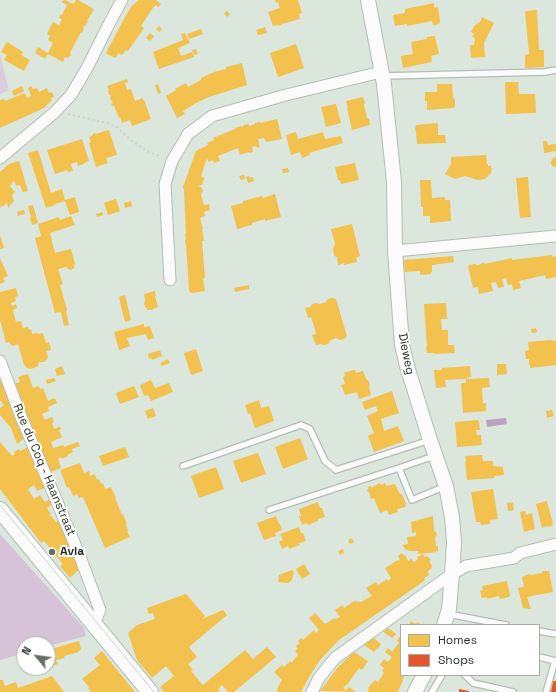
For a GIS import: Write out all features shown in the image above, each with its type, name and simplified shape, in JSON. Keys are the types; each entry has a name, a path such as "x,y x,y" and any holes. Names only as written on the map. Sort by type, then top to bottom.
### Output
{"main road":[{"path":"0,510 150,692"}],"street":[{"path":"0,158 55,112 71,95 88,68 122,0"},
{"name":"Dieweg","path":"368,0 384,84 394,182 395,251 402,345 430,440 446,486 452,517 454,542 449,609 446,620"},
{"path":"170,280 165,184 172,161 188,134 212,116 286,95 382,74"},
{"path":"395,251 556,236"},
{"name":"Rue du Coq - Haanstraat","path":"0,361 25,426 79,554 100,610 94,624"},
{"path":"312,692 319,678 335,658 452,574 466,566 514,558 520,553 556,544"},
{"path":"415,692 423,676"}],"lane":[{"path":"382,74 545,72 556,70"},
{"path":"183,466 301,425 310,429 324,461 336,470 430,440"},
{"path":"269,510 435,455"},
{"path":"399,468 412,500 446,486"},
{"path":"446,620 494,624"},
{"path":"540,631 556,634"},
{"path":"540,657 556,661 546,692"},
{"path":"432,692 441,676"},
{"path":"466,676 473,683 513,692"}],"path":[{"path":"70,115 107,123 117,127 132,141 147,151 162,157"}],"shaded area":[{"path":"0,55 9,90 0,94"},
{"path":"506,418 507,424 487,427 486,420"},
{"path":"0,534 84,628 86,636 56,644 56,636 16,636 16,655 0,660"}],"building: Homes":[{"path":"64,0 74,4 76,0 78,0 94,9 70,53 71,55 67,58 65,57 63,62 48,54 45,59 35,53 38,47 48,53 53,43 48,40 50,36 47,34 53,22 59,25 62,19 59,18 67,5 62,2"},
{"path":"139,0 156,0 161,4 158,7 156,5 152,9 141,26 144,28 128,51 126,50 122,55 118,53 116,58 107,54 106,53 126,15 132,6"},
{"path":"275,0 298,0 302,13 299,14 300,19 282,24 280,26 273,26 268,12 280,8 278,2 276,3"},
{"path":"434,3 434,8 438,7 439,24 433,25 432,21 407,26 407,24 395,26 393,15 405,13 405,9"},
{"path":"537,10 539,50 544,50 544,67 525,68 525,55 529,54 525,11"},
{"path":"227,11 230,14 227,17 224,13"},
{"path":"482,17 494,23 484,43 485,57 471,58 470,45 474,45 475,38 472,37 474,34 471,32 475,25 480,22"},
{"path":"159,26 162,29 160,32 156,29"},
{"path":"265,27 267,33 258,35 256,30"},
{"path":"201,29 203,34 189,39 187,34"},
{"path":"150,33 154,36 150,41 146,38"},
{"path":"185,33 190,43 178,48 181,56 192,52 194,57 159,69 153,52 183,40 181,34"},
{"path":"435,36 439,54 431,56 432,62 403,68 401,56 413,54 411,42"},
{"path":"7,42 23,52 21,55 30,60 24,71 4,60 7,55 1,52"},
{"path":"296,44 304,68 278,77 270,53"},
{"path":"196,49 198,54 194,55 192,50"},
{"path":"242,63 247,85 209,97 196,103 183,111 185,114 177,118 166,96 186,83 188,87 201,80 201,78 214,72"},
{"path":"127,79 128,82 125,83 127,90 131,89 135,101 143,98 151,119 132,126 130,120 122,123 114,106 111,104 113,103 107,86"},
{"path":"505,82 518,82 519,94 535,94 536,113 506,114"},
{"path":"158,84 161,93 158,94 155,85"},
{"path":"437,84 452,84 453,98 455,100 454,108 427,110 425,92 437,92"},
{"path":"22,86 24,91 14,96 12,91"},
{"path":"31,86 33,89 37,88 39,92 47,88 49,93 52,92 54,97 51,98 52,100 44,108 0,128 0,100 4,99 5,101 25,93 27,98 31,96 28,88"},
{"path":"363,97 367,118 369,119 370,125 352,130 346,101"},
{"path":"336,104 341,123 326,127 321,107"},
{"path":"277,119 282,139 266,142 264,138 258,139 260,147 252,147 253,152 240,155 238,148 218,156 220,161 214,163 213,160 208,162 207,158 201,176 204,179 202,185 198,186 203,190 201,195 204,205 209,204 210,210 204,212 205,216 200,218 204,241 202,241 205,278 203,278 205,291 191,293 189,290 185,240 186,234 183,187 196,151 208,145 207,143 214,140 213,138 235,128"},
{"path":"438,123 438,135 445,135 446,143 417,144 415,129 416,125"},
{"path":"109,130 117,155 106,158 108,163 96,167 89,143 91,142 89,137 95,133"},
{"path":"296,132 298,139 323,132 325,139 341,136 343,143 309,153 310,155 302,158 300,152 291,155 286,135"},
{"path":"82,139 89,161 78,166 77,162 71,164 73,171 68,172 67,170 55,174 47,150"},
{"path":"543,141 547,141 548,145 556,144 556,151 544,153"},
{"path":"38,150 51,193 62,189 65,200 75,197 79,212 70,215 65,201 46,208 28,153"},
{"path":"486,155 487,164 492,168 491,173 485,179 478,180 465,176 455,179 445,174 451,164 451,157"},
{"path":"554,157 556,157 556,167 552,166 551,162"},
{"path":"19,161 28,191 23,192 20,185 16,186 14,180 10,186 15,192 12,195 14,201 8,208 7,202 0,208 0,172 9,164"},
{"path":"355,163 359,180 341,184 340,180 338,180 335,167"},
{"path":"288,168 289,172 283,173 282,169"},
{"path":"244,175 245,179 241,180 239,176"},
{"path":"249,176 250,178 253,177 254,181 248,183 246,177"},
{"path":"528,177 531,217 520,218 516,178"},
{"path":"420,180 431,180 432,198 445,197 445,200 450,200 451,221 430,223 430,216 423,216 423,207 421,207"},
{"path":"275,194 281,217 265,221 265,219 252,223 252,225 237,229 231,206 243,203 243,201 262,196 263,198"},
{"path":"116,199 120,211 108,215 104,203"},
{"path":"131,201 132,206 125,208 124,203"},
{"path":"33,205 38,223 32,225 28,206"},
{"path":"24,210 25,214 18,216 17,212"},
{"path":"103,212 103,215 97,217 96,214"},
{"path":"71,216 75,225 50,233 55,253 71,249 75,264 74,268 71,270 66,267 58,269 63,284 60,285 67,310 69,325 64,326 61,312 55,313 35,238 41,236 38,224 59,217 60,220"},
{"path":"352,224 360,256 356,258 357,262 338,265 338,257 334,255 333,249 335,244 331,229"},
{"path":"0,235 4,248 0,249"},
{"path":"552,255 552,257 556,256 556,277 546,279 545,275 519,281 521,288 513,290 512,284 508,285 506,278 502,279 504,287 498,288 496,282 491,283 493,291 479,294 478,287 473,288 469,265 479,265 512,258 512,260"},
{"path":"453,256 454,262 432,265 431,274 420,275 420,271 405,272 404,260"},
{"path":"0,258 8,276 3,278 5,282 0,284"},
{"path":"249,285 249,289 235,292 234,288"},
{"path":"16,288 18,296 15,297 16,301 11,303 12,306 16,304 17,308 13,310 16,322 21,321 23,328 28,327 29,330 31,329 32,334 43,333 46,343 49,342 51,350 46,351 48,357 44,362 39,362 38,366 29,369 24,365 18,344 13,346 10,342 6,343 0,320 0,292"},
{"path":"155,291 158,307 153,310 147,310 144,303 144,294"},
{"path":"125,295 131,320 125,322 119,297"},
{"path":"328,299 336,299 347,336 340,340 336,338 331,340 328,344 316,345 312,335 316,334 314,326 311,317 308,318 305,308 310,307 312,304 326,302"},
{"path":"446,303 447,319 441,319 442,330 448,330 448,345 454,345 455,353 427,353 424,304"},
{"path":"144,324 144,327 150,326 154,338 148,340 146,334 127,338 130,346 119,350 114,332"},
{"path":"536,328 537,332 532,333 531,329"},
{"path":"550,340 556,341 556,365 530,368 529,359 526,359 525,351 529,350 528,342"},
{"path":"196,349 203,371 191,375 184,353"},
{"path":"160,350 162,356 152,360 151,358 149,359 148,354"},
{"path":"168,359 170,363 162,366 160,363"},
{"path":"497,364 506,364 507,374 497,375"},
{"path":"62,366 65,374 57,376 55,369"},
{"path":"470,366 471,377 467,377 467,379 489,378 490,387 482,388 483,403 486,403 486,411 463,413 461,383 466,383 466,379 445,380 446,387 436,388 434,370"},
{"path":"355,370 356,373 363,371 370,385 371,395 359,399 357,392 345,395 341,385 345,384 343,377 345,376 344,373"},
{"path":"28,374 33,388 39,386 40,389 43,388 48,401 55,398 57,403 48,407 49,411 42,414 45,420 52,417 54,429 60,427 61,429 59,430 62,437 51,442 53,448 63,445 64,447 78,442 80,446 72,449 73,452 67,455 68,456 58,459 61,468 48,473 11,385 20,382 18,377"},
{"path":"54,378 56,381 47,384 46,380"},
{"path":"1,380 7,389 5,391 11,399 15,409 12,411 20,421 26,437 17,444 11,428 0,415 0,408 4,405 0,400"},
{"path":"151,380 155,388 169,383 173,392 151,401 148,395 144,396 140,385"},
{"path":"134,386 139,397 120,404 116,393"},
{"path":"392,391 399,413 381,419 384,431 398,426 404,441 374,452 368,436 374,433 367,416 378,411 376,406 365,410 362,402"},
{"path":"259,400 261,408 269,406 274,421 255,428 250,413 248,414 245,405"},
{"path":"153,408 156,416 148,419 145,411"},
{"path":"552,410 554,416 547,418 546,411"},
{"path":"478,420 480,430 476,430 477,435 481,435 482,445 457,447 455,422"},
{"path":"300,438 308,459 283,469 275,447"},
{"path":"0,442 12,456 15,454 14,452 19,449 20,451 28,447 31,455 33,454 47,487 37,491 34,485 28,489 34,499 40,495 45,502 52,498 54,503 47,508 51,514 49,515 56,522 61,519 82,567 70,578 60,566 63,564 44,541 41,543 0,489"},
{"path":"125,447 129,457 103,466 99,456"},
{"path":"258,453 266,474 241,483 233,461"},
{"path":"482,455 483,461 493,461 493,466 503,467 504,475 494,476 494,478 467,480 465,456"},
{"path":"80,463 84,473 89,471 90,476 95,474 97,480 99,479 101,484 103,483 105,489 111,487 127,524 127,531 130,537 105,548 83,497 79,498 77,494 73,496 69,487 67,488 60,470"},
{"path":"216,467 224,489 199,498 191,476"},
{"path":"380,483 381,485 385,483 386,486 395,484 399,493 403,496 406,504 405,507 397,509 398,512 389,515 387,510 380,513 374,498 371,499 369,492 367,491 369,486 372,487"},
{"path":"493,489 498,519 490,520 490,524 481,525 480,522 476,522 471,492"},
{"path":"547,501 553,524 552,526 542,528 536,504"},
{"path":"318,502 325,517 308,525 307,523 302,525 299,516 301,516 299,509"},
{"path":"513,502 514,510 508,511 507,503"},
{"path":"525,511 526,515 532,513 535,529 524,532 520,512"},
{"path":"276,516 282,530 275,533 276,536 264,540 257,523"},
{"path":"433,516 434,531 436,532 437,536 435,537 436,546 438,546 438,551 418,554 418,551 406,550 402,545 408,544 407,537 416,536 416,532 412,533 411,522"},
{"path":"299,527 306,541 289,549 288,546 282,549 279,541 283,540 280,534"},
{"path":"352,538 354,542 350,544 348,540"},
{"path":"343,549 344,553 340,555 338,551"},
{"path":"402,553 408,561 411,559 414,562 418,559 417,557 423,554 431,560 429,561 432,566 428,571 429,575 424,578 425,580 339,640 320,660 301,692 277,692 282,680 274,672 282,665 284,667 290,661 291,663 298,655 295,651 298,649 296,646 300,643 298,641 301,638 303,640 314,630 316,633 319,630 309,618 315,613 325,624 335,618 340,617 335,610 343,605 344,608 354,601 361,602 372,596 366,588 376,582 378,585 387,579 388,581 391,578 385,568 398,560 399,561 398,556"},
{"path":"304,564 310,574 302,579 296,569"},
{"path":"292,570 294,572 292,580 288,583 278,582 279,575"},
{"path":"542,571 549,571 553,592 527,597 531,609 523,608 518,588 524,587 522,577 529,574 542,573"},
{"path":"507,581 510,595 509,597 500,599 499,596 487,599 487,597 482,598 480,591 483,590 482,586"},
{"path":"186,594 205,616 202,619 223,610 227,615 189,647 197,657 188,664 193,670 191,671 203,685 245,650 253,659 267,647 276,657 234,692 228,692 222,685 218,689 220,692 164,692 160,687 174,676 166,666 152,678 137,660 128,633 137,625 155,619 153,613 149,614 147,608"},
{"path":"388,628 396,634 392,638 383,632"},
{"path":"400,636 400,676 404,676 398,691 367,692 369,689 368,688 375,680 378,682 384,673 382,671 384,668 380,665 384,659 388,662 392,657 385,652 388,648 392,652 399,643 397,641"},
{"path":"374,638 381,644 374,652 364,645"},
{"path":"79,641 81,649 78,652 64,656 65,658 56,660 56,648"},
{"path":"102,651 135,692 91,692 88,688 89,687 82,679 100,665 94,658"},
{"path":"354,652 368,661 362,670 359,668 347,685 343,688 346,690 349,687 356,692 320,691 338,667"},
{"path":"52,676 64,692 0,692 0,680 3,680 5,686 16,682 18,688"}],"building: Shops":[{"path":"553,681 556,681 556,692 551,692"},
{"path":"459,689 469,691 469,692 459,692"}],"tram line":[{"path":"0,505 154,692"}],"place":[{"name":"Avia","path":"52,552"}]}
